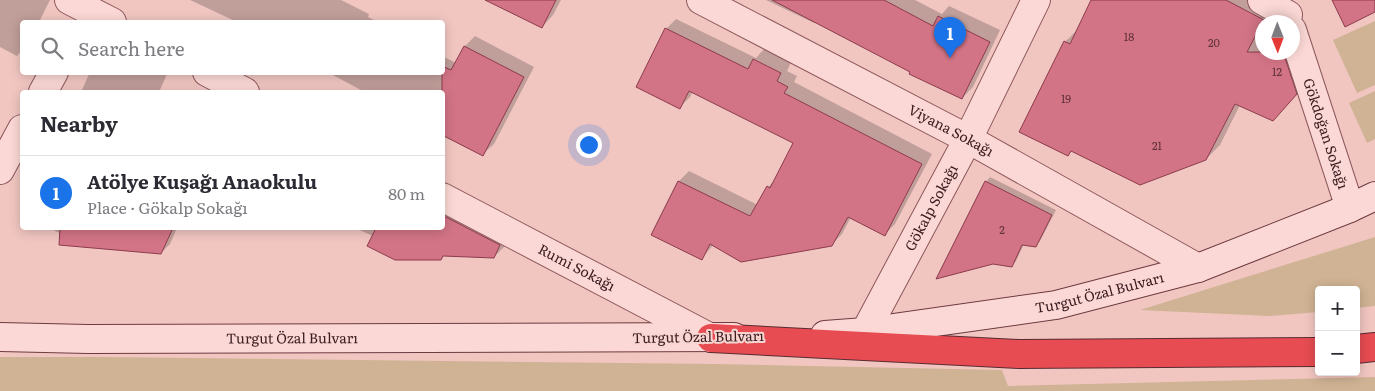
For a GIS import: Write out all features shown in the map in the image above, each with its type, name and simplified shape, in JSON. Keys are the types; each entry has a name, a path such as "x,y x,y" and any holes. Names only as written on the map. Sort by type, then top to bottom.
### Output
{"highway":[{"path":"711,338 1019,354 1315,352"},
{"path":"1360,349 1375,347"}],"street":[{"name":"Viyana Sokağı","path":"701,0 968,139 1198,268"},
{"name":"Gökalp Sokağı","path":"865,332 968,139 1036,0"},
{"path":"1262,0 1285,15"},
{"name":"Gökdoğan Sokağı","path":"1300,54 1350,208"},
{"path":"44,90 52,75"},
{"path":"213,75 241,90"},
{"path":"0,170 20,133"},
{"name":"Turgut Özal Bulvarı","path":"0,337 88,339 711,338 865,332 1056,305 1198,268 1350,208 1375,196"},
{"name":"Rumi Sokağı","path":"445,199 711,338"}],"shaded area":[{"path":"1375,21 1375,85 1357,93 1333,40"},
{"path":"1375,91 1375,139 1367,143 1349,103"},
{"path":"1375,237 1375,306 1360,308 1360,286 1315,286 1315,312 1269,316 1140,310"},
{"path":"0,357 716,364 1002,370 1008,386 1375,377 1375,391 0,391"}],"building":[{"path":"485,0 556,0 542,28"},
{"path":"772,0 884,0 933,26 938,16 990,42 962,99 909,74 910,72"},
{"path":"1091,0 1226,0 1255,15 1255,37 1247,52 1255,52 1255,60 1286,60 1297,94 1273,121 1235,104 1206,160 1140,185 1071,151 1068,156 1019,132 1064,41 1070,44"},
{"path":"1332,0 1375,0 1375,12 1345,27"},
{"path":"665,28 748,69 753,59 781,73 777,81 788,87 784,93 922,164 885,236 848,217 832,246 741,262 710,244 702,260 651,235 678,181 750,216 767,186 770,188 793,143 689,91 680,109 636,87"},
{"path":"464,46 524,77 483,156 445,137 445,90 442,90 442,75 445,75 445,67 451,70"},
{"path":"985,181 1052,215 1036,247 1022,245 1012,267 993,264 936,279"},
{"path":"445,217 500,245 494,258 443,256 441,260 395,260 367,246 375,230 445,230"},
{"path":"60,230 172,230 161,254 59,245"}],"place":[{"name":"Atölye Kuşağı Anaokulu","path":"950,58"}]}
